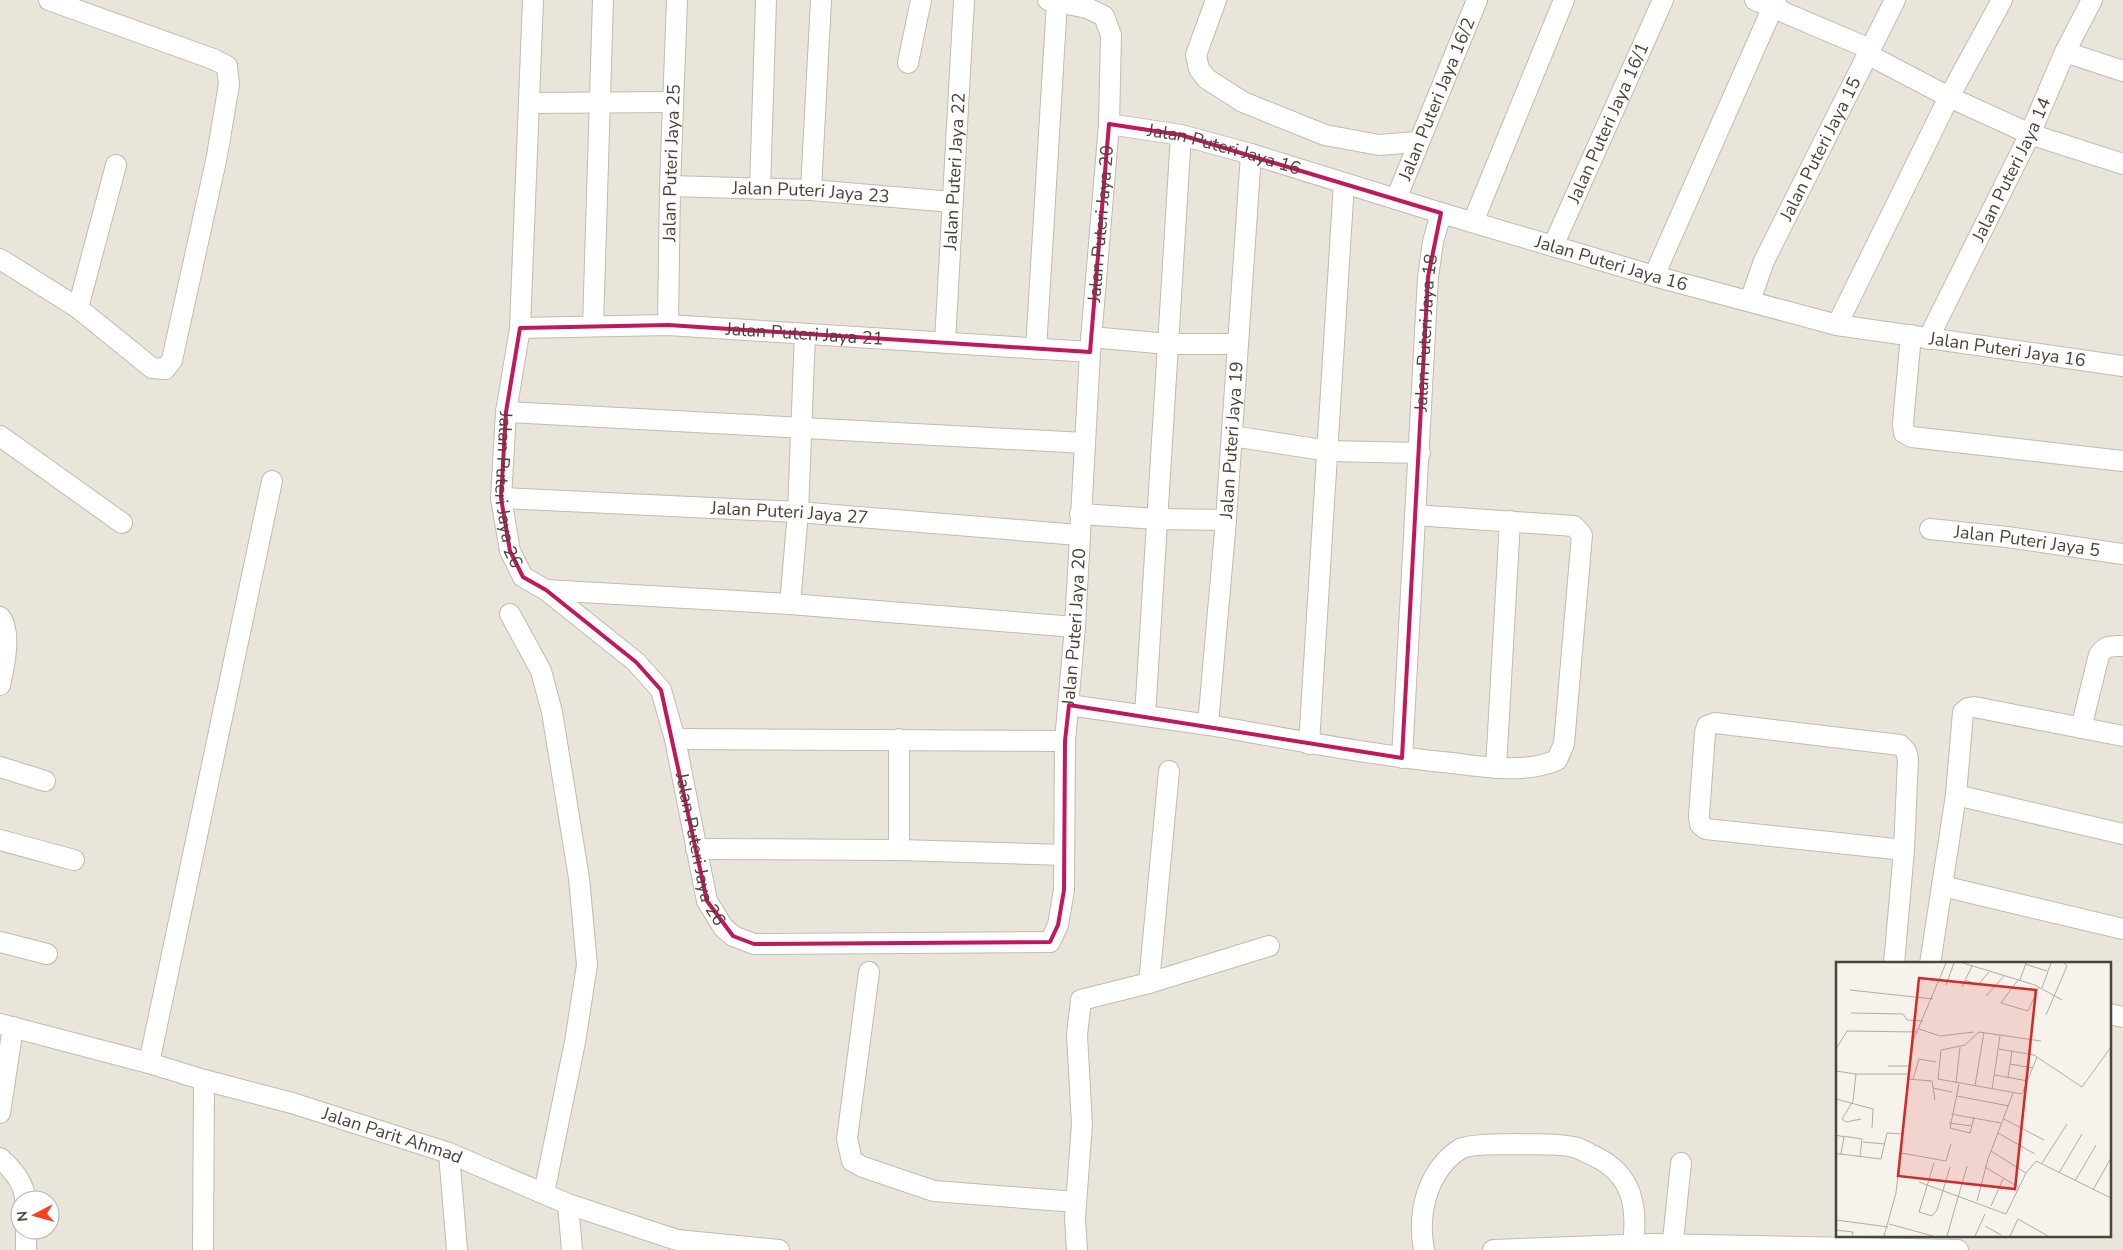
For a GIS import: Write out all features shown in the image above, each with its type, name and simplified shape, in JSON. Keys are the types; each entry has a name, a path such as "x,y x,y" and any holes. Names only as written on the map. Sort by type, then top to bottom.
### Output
{"street":[{"path":"0,259 78,308 152,368 165,369 172,360 217,156 229,84 227,66 213,59 49,0"},
{"name":"Jalan Puteri Jaya 26","path":"533,0 520,328 506,412 501,498 510,551 522,577 546,590 636,662 662,690 675,739 707,901 723,927 734,936 754,944"},
{"path":"593,326 603,0"},
{"name":"Jalan Puteri Jaya 25","path":"668,325 672,102 677,0"},
{"path":"760,189 766,0"},
{"path":"812,190 821,0"},
{"path":"908,64 921,0"},
{"name":"Jalan Puteri Jaya 22","path":"945,342 964,0"},
{"path":"1216,0 1196,55 1199,69 1208,79 1243,102 1325,135 1380,145 1417,142"},
{"name":"Jalan Puteri Jaya 16/2","path":"1396,199 1417,142 1477,0"},
{"path":"1473,222 1564,0"},
{"name":"Jalan Puteri Jaya 16/1","path":"1553,246 1663,0"},
{"name":"Jalan Puteri Jaya 15","path":"1750,301 1764,261 1894,0"},
{"path":"1837,325 1949,97 2002,0"},
{"name":"Jalan Puteri Jaya 14","path":"1920,337 2030,134 2065,52 2092,0"},
{"path":"1036,349 1053,1"},
{"name":"Jalan Puteri Jaya 20","path":"754,944 1050,942 1058,925 1064,890 1065,741 1074,627 1090,345 1110,124 1111,35 1104,16 1088,8 1053,1"},
{"path":"1654,276 1768,3 1869,52 1949,97 2030,134 2123,164"},
{"path":"2065,52 2123,71"},
{"path":"530,103 672,102"},
{"name":"Jalan Puteri Jaya 16","path":"1110,124 1181,135 1251,154 1654,276 1837,325 2123,366"},
{"path":"1145,716 1181,135"},
{"name":"Jalan Puteri Jaya 19","path":"1208,725 1226,520 1251,154"},
{"path":"78,308 116,165"},
{"path":"1309,744 1329,451 1344,183"},
{"name":"Jalan Puteri Jaya 23","path":"670,186 812,190 952,202"},
{"name":"Jalan Puteri Jaya 18","path":"1402,758 1420,454 1428,277 1433,242 1441,213"},
{"name":"Jalan Puteri Jaya 21","path":"520,328 668,325 1036,349 1090,345 1238,344"},
{"path":"790,604 798,512 805,334"},
{"path":"1920,337 1902,423 1904,433 1912,437 2123,461"},
{"path":"506,412 1084,443"},
{"path":"0,436 122,523"},
{"path":"1232,436 1329,451 1420,454"},
{"path":"151,1056 272,481"},
{"name":"Jalan Puteri Jaya 27","path":"501,498 798,512 1078,535"},
{"path":"1080,514 1158,519 1226,520"},
{"path":"1069,705 1208,725 1309,744 1402,758 1496,768 1542,767 1557,760 1564,744 1582,534 1574,526 1415,515"},
{"path":"1496,768 1510,521"},
{"name":"Jalan Puteri Jaya 5","path":"1930,529 2007,537 2123,554"},
{"path":"546,590 790,604 1074,627"},
{"path":"510,614 540,671 552,712 572,830 587,965 576,1032 544,1194"},
{"path":"0,686 6,663 2,620"},
{"path":"2081,728 2098,655 2104,648 2123,646"},
{"path":"1930,962 1956,796 1963,712 1968,708 1974,707 2123,736"},
{"path":"1894,962 1904,850 1908,759 1906,751 1900,745 1715,723 1707,726 1699,816 1700,824 1706,829 1904,850"},
{"path":"675,739 1065,741"},
{"path":"899,850 900,739"},
{"path":"0,768 45,782"},
{"path":"1149,983 1169,771"},
{"path":"1956,796 2123,834"},
{"path":"0,840 74,860"},
{"path":"696,849 899,850 1064,855"},
{"path":"1942,886 2123,929"},
{"path":"0,942 47,954"},
{"path":"1077,1250 1076,1210 1082,1124 1077,1035 1081,1000 1149,983 1269,946"},
{"path":"869,972 847,1139 852,1161 863,1167 934,1191 1076,1210"},
{"path":"2110,1014 2123,1016"},
{"path":"0,1113 6,1026"},
{"name":"Jalan Parit Ahmad","path":"6,1026 151,1056 204,1080 292,1104 449,1153 568,1204 677,1245 779,1250"},
{"path":"203,1250 204,1080"},
{"path":"1423,1246 1422,1216 1428,1185 1445,1162 1461,1147 1504,1144 1573,1147 1609,1163 1624,1179 1633,1202 1634,1237"},
{"path":"449,1153 457,1250"},
{"path":"0,1158 12,1169 24,1190"},
{"path":"1673,1234 1682,1162"},
{"path":"568,1204 572,1250"},
{"path":"1494,1250 1673,1234 1871,1243 1958,1250"}],"highlighted area":[{"path":"1109,124 1181,135 1441,213 1428,277 1402,758 1069,705 1065,741 1064,890 1058,925 1050,942 754,944 733,936 707,901 661,690 636,662 546,590 523,577 510,551 501,498 506,412 520,328 668,325 1090,352"}],"shaded area":[{"path":"0,0 2123,0 2123,1250 0,1250"}]}
